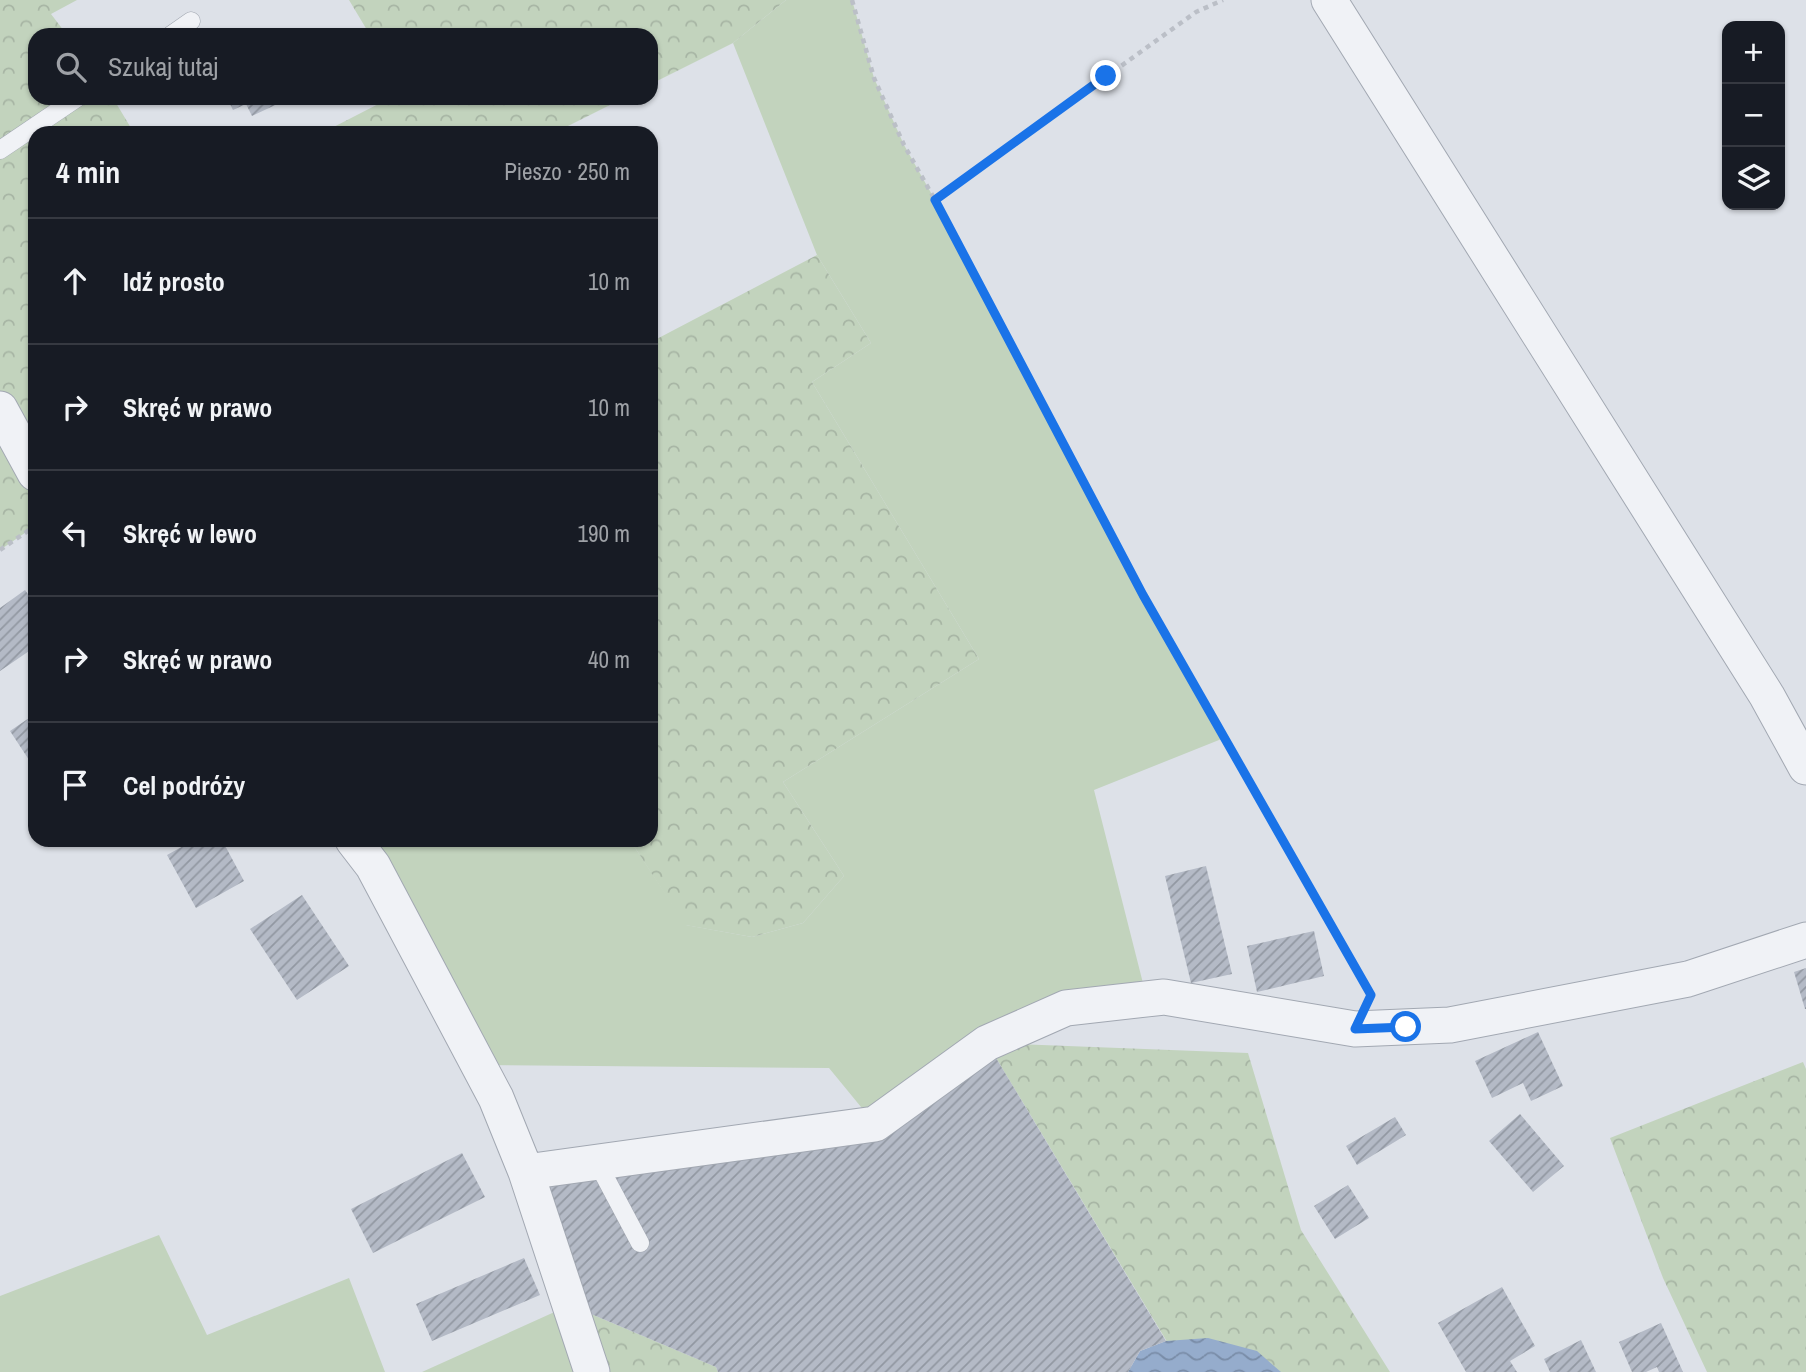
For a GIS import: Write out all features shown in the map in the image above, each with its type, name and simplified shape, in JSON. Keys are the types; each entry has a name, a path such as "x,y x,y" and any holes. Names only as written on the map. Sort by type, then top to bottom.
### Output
{"street":[{"path":"1329,0 1767,696 1806,767"},
{"path":"0,409 28,460"},
{"path":"358,847 373,866 496,1098 526,1172 593,1372"},
{"path":"526,1172 875,1124 987,1043 1066,1008 1164,998 1355,1029 1450,1025 1675,981 1806,940"}],"lane":[{"path":"181,28 191,21"},
{"path":"36,126 67,105"},
{"path":"0,150 28,131"},
{"path":"597,1162 640,1243"}],"path":[{"path":"852,0 874,78 904,145 1143,595 1371,995 1355,1029"},
{"path":"935,200 1196,12 1223,0"},
{"path":"0,550 28,532"}],"green space":[{"path":"0,0 77,0 51,14 62,28 28,28 28,105 117,105 130,126 28,126 28,531 0,550"},
{"path":"349,0 786,0 733,43 658,80 658,28 366,28"},
{"path":"786,0 852,0 874,78 904,145 1143,595 1224,738 1094,790 1147,999 1066,1008 875,1124 829,1068 478,1065 357,847 635,847 686,925 752,937 803,923 844,876 783,782 979,659 812,382 871,343 817,255 733,43"},
{"path":"376,105 610,105 568,126 336,126"},
{"path":"817,255 871,343 812,382 979,659 783,782 844,876 803,923 752,937 685,925 635,847 658,847 658,338"},
{"path":"987,1043 1248,1053 1301,1230 1390,1372 1170,1372 1166,1340"},
{"path":"1803,1062 1806,1069 1806,1372 1707,1372 1663,1278 1610,1138"},
{"path":"159,1235 207,1335 349,1278 385,1372 0,1372 0,1296"},
{"path":"570,1305 592,1372 422,1372"},
{"path":"570,1305 716,1367 718,1372 592,1372"}],"water":[{"path":"1208,1338 1257,1351 1281,1372 1128,1372 1140,1351 1166,1341"}],"building":[{"path":"230,105 244,105 233,110"},
{"path":"246,105 275,105 252,116"},
{"path":"25,590 28,594 28,652 0,671 0,608"},
{"path":"28,719 28,758 10,731"},
{"path":"181,847 226,847 244,881 196,908 167,855"},
{"path":"1206,866 1232,974 1191,983 1165,876"},
{"path":"302,895 349,966 297,1000 250,929"},
{"path":"1314,931 1324,976 1257,992 1247,946"},
{"path":"1806,968 1806,1009 1805,1009 1794,972"},
{"path":"1538,1032 1563,1086 1531,1101 1523,1083 1492,1098 1475,1061"},
{"path":"987,1043 1166,1341 1140,1351 1128,1372 718,1372 716,1367 570,1305 526,1172 875,1124"},
{"path":"1520,1114 1564,1166 1533,1192 1489,1141"},
{"path":"1395,1117 1406,1135 1357,1165 1346,1146"},
{"path":"462,1153 485,1197 373,1253 351,1209"},
{"path":"1348,1185 1369,1218 1335,1239 1314,1206"},
{"path":"524,1258 540,1295 432,1341 416,1304"},
{"path":"1502,1287 1535,1346 1510,1361 1517,1372 1466,1372 1438,1323"},
{"path":"1661,1323 1683,1372 1659,1372 1657,1367 1646,1372 1632,1372 1619,1342"},
{"path":"1581,1340 1596,1372 1550,1372 1544,1359"}],"route":[{"path":"1106,76 935,200 1143,595 1371,995 1355,1029 1406,1027"}]}
